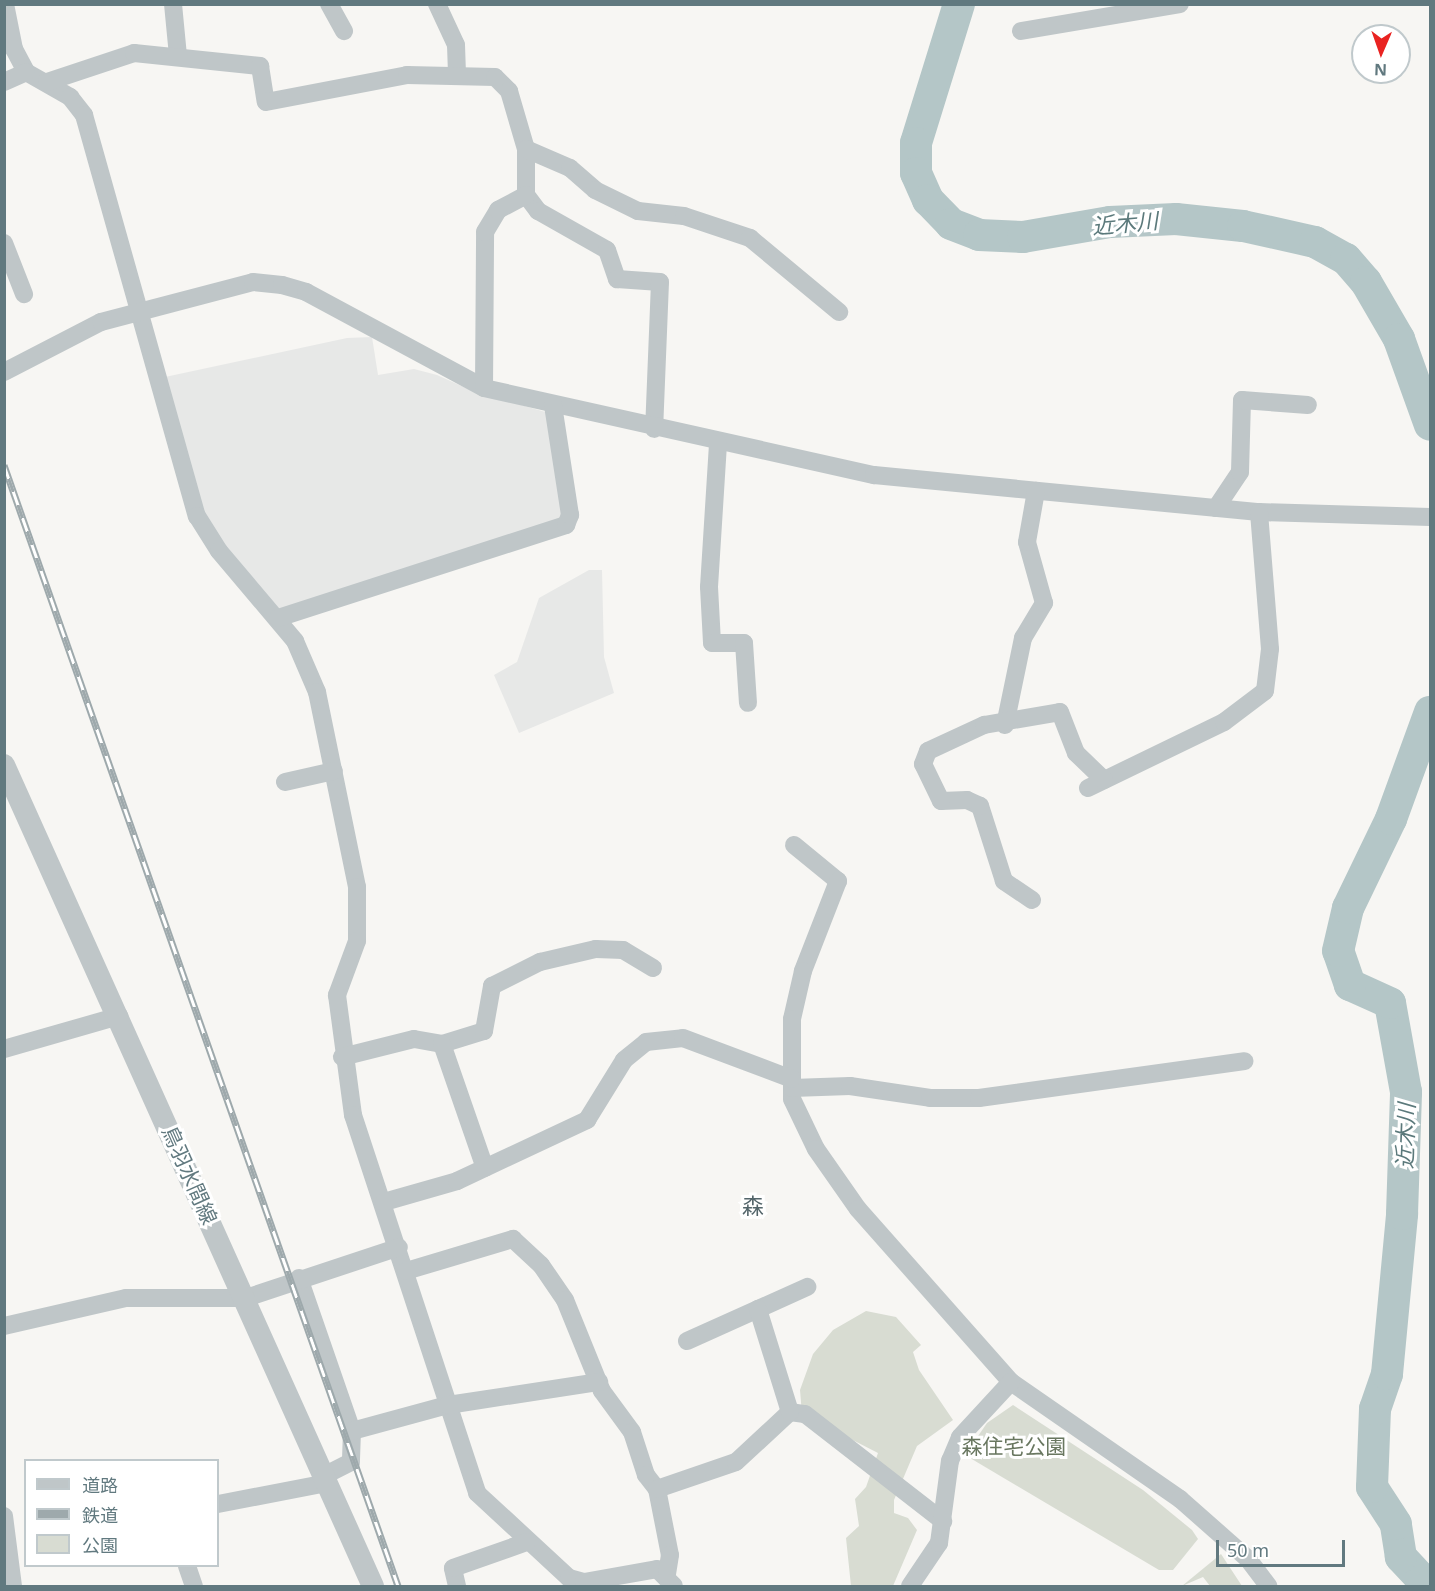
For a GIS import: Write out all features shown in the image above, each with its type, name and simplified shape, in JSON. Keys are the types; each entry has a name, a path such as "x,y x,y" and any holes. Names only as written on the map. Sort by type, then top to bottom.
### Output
{"street":[{"path":"4,4 14,49 26,72 70,97 84,115 137,312 197,516 219,551 278,618 317,692 357,887 357,941 337,995 342,1057 357,1127 399,1246 406,1270 448,1405 477,1493 527,1542 560,1579 584,1582 647,1569 670,1581 670,1555 657,1489 646,1476 632,1432 599,1382 565,1300 541,1265 513,1239 406,1270"},
{"path":"173,4 178,56"},
{"path":"329,4 344,31"},
{"path":"437,4 456,45 457,74"},
{"path":"1021,31 1180,4"},
{"path":"47,82 134,53 260,66 266,102 407,75 457,74 495,77 509,91 526,149 526,195 538,211 607,250 617,279 660,282 654,429"},
{"path":"4,82 26,72"},
{"path":"526,149 570,168 595,190 638,211 684,216 750,238 839,312"},
{"path":"484,388 485,232 498,210 526,195"},
{"path":"4,243 24,294"},
{"path":"4,372 101,322 253,282 282,285 306,292 484,388 718,444 873,476 1259,512 1374,518 1431,517"},
{"path":"1216,508 1240,472 1242,400 1308,405"},
{"path":"278,618 566,525 570,515 553,405"},
{"path":"718,444 709,587 712,644 744,643 748,703"},
{"path":"1005,725 1023,638 1044,603 1027,542 1036,491"},
{"path":"1088,788 1224,722 1265,691 1270,649 1259,512"},
{"path":"1032,900 1004,881 980,806 967,800 941,801 923,764 928,751 984,725 1005,725 1060,712 1076,753 1104,780"},
{"name":"鳥羽水間線","path":"4,765 246,1298 373,1587"},
{"path":"285,782 334,771"},
{"path":"794,844 838,881 803,971 792,1019 792,1084 816,1149 858,1209 1011,1383 1180,1499 1248,1559 1268,1587"},
{"path":"342,1057 414,1039 442,1044 484,1031 492,986 540,962 570,952 614,950 641,957 653,968"},
{"path":"4,1049 118,1016"},
{"path":"384,1202 485,1168 587,1120 624,1060 646,1042 683,1038 792,1084 869,1087 930,1098 979,1098 1244,1061"},
{"path":"442,1044 463,1091 485,1168"},
{"path":"4,1326 126,1298 246,1298 299,1278 399,1246"},
{"path":"219,1504 325,1479 351,1462 352,1431 299,1278"},
{"path":"687,1341 807,1287"},
{"path":"758,1309 790,1412"},
{"path":"352,1431 448,1405 599,1382"},
{"path":"910,1587 939,1543 951,1461 960,1437 1011,1383"},
{"path":"790,1412 805,1414 943,1521"},
{"path":"657,1489 736,1462 790,1412"},
{"path":"4,1516 13,1587"},
{"path":"456,1587 453,1568 527,1542"},
{"path":"187,1567 194,1587"}],"shaded area":[{"path":"372,337 378,375 414,369 437,375 475,392 549,413 563,517 278,618 197,516 165,377 347,338"},
{"path":"589,570 602,570 604,657 614,693 519,733 494,675 517,662 539,598"}],"green space":[{"path":"866,1311 896,1317 921,1345 913,1352 919,1370 953,1420 917,1446 894,1500 894,1513 908,1518 917,1530 893,1586 851,1586 846,1538 859,1526 855,1499 866,1487 878,1453 802,1414 800,1390 813,1354 833,1330"},
{"name":"森住宅公園","path":"1013,1405 1143,1490 1192,1530 1198,1539 1173,1570 1159,1570 965,1455 987,1423"},
{"path":"1221,1554 1242,1586 1210,1586 1203,1577 1182,1586"}],"waterway":[{"name":"近木川","path":"959,4 916,143 916,173 928,200 951,224 979,235 1023,237 1110,222 1176,219 1243,226 1315,242 1346,259 1366,282 1399,339 1430,425"},
{"name":"近木川","path":"1428,1586 1401,1557 1396,1524 1372,1487 1375,1409 1387,1374 1402,1214 1406,1092 1390,1003 1350,985 1338,951 1348,908 1391,819 1430,712"}],"railway":[{"path":"4,465 398,1586"}],"district":[{"name":"森","path":"753,1206"}]}
